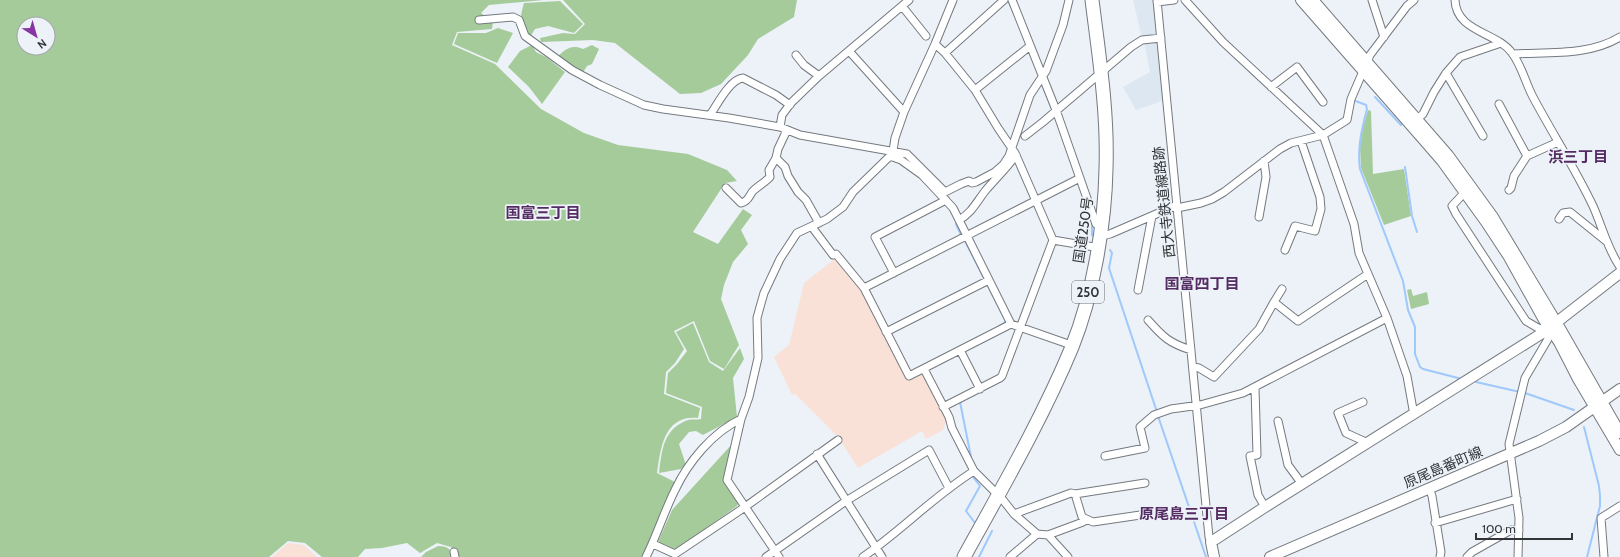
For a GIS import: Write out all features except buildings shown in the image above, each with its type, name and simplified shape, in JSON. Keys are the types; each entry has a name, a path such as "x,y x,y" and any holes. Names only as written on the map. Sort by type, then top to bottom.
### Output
{"highway":[{"name":"国道250号","path":"964,557 1000,498 1055,401 1090,309 1105,227 1112,170 1111,113 1092,0"},
{"name":"国道250号","path":"1098,0 1104,71"},
{"name":"国道250号","path":"971,557 1000,498"}],"street":[{"path":"726,188 741,203 745,202 753,190 770,177 769,170 776,158 783,129 782,115 819,76 909,0"},
{"path":"777,554 727,480 741,419 749,397 758,358 757,318 764,293 788,244 797,233 827,220 843,207 853,192 891,153 904,112 936,44 953,0"},
{"path":"945,53 1004,0"},
{"path":"1012,0 1028,47 1096,224 1105,227 1110,234 1177,206 1201,203 1212,199 1224,192 1280,149 1291,143 1324,135 1347,120 1351,99 1365,66 1384,36 1407,6 1414,0"},
{"path":"959,220 968,215 982,195 1003,173 1014,151 1030,95 1046,71 1063,25 1069,0"},
{"path":"1157,1 1174,0"},
{"path":"1185,0 1223,42 1324,135 1354,224 1359,253 1387,318 1407,376 1414,415"},
{"path":"1301,0 1417,119 1448,155 1493,217 1551,327 1548,339 1525,378 1509,444 1519,518 1518,557"},
{"path":"1313,0 1465,192 1509,257 1598,404 1620,433"},
{"path":"1372,0 1384,36"},
{"path":"1455,0 1455,8 1459,16 1469,25 1502,43 1513,54 1523,71 1532,95 1593,206 1613,256 1620,267"},
{"name":"西大寺鉄道線路跡","path":"1157,1 1192,367 1209,537 1211,542"},
{"path":"902,6 926,36"},
{"path":"479,20 514,17 519,20 525,36 572,70 600,85 644,105 710,115 783,129 800,135 891,153 907,154 945,192 969,181 972,183 976,182 995,172 1003,166 1014,151"},
{"path":"1513,54 1584,50 1602,47 1620,37"},
{"path":"1025,136 1131,47 1142,40 1161,38"},
{"path":"1417,119 1423,114 1446,73 1460,57 1502,43"},
{"path":"936,44 975,90 1014,151 1053,240 1002,376 980,389 943,407"},
{"path":"975,90 1028,47"},
{"path":"848,51 904,112"},
{"path":"796,55 804,65 819,76"},
{"path":"1271,86 1297,67 1323,102"},
{"path":"1446,73 1483,136"},
{"path":"710,115 731,84 738,79 743,78 790,105"},
{"path":"1499,104 1526,156"},
{"path":"1284,250 1295,226 1315,231 1321,209 1320,197 1301,141"},
{"path":"1509,190 1511,188 1514,176 1526,156 1558,142"},
{"path":"891,153 922,175 953,208 987,281 1011,324 1075,346"},
{"path":"776,158 784,167 798,192 806,200 816,225 833,255 836,254 864,288 909,376 1011,324"},
{"path":"1259,217 1266,177 1264,161"},
{"path":"864,288 1078,179"},
{"path":"1465,192 1452,206 1456,214 1526,321 1538,328 1551,327"},
{"path":"894,273 875,237 946,200"},
{"path":"1558,219 1564,213 1570,212 1608,242"},
{"path":"1138,290 1152,216"},
{"path":"1053,240 1101,249"},
{"path":"1214,557 1211,542 1551,327 1620,273"},
{"path":"1274,302 1298,320 1368,274"},
{"path":"886,332 987,281"},
{"path":"1192,367 1199,368 1214,377 1259,329 1282,289"},
{"path":"1105,456 1145,448 1140,427 1158,414 1243,393 1255,388 1387,318"},
{"path":"1148,320 1165,339 1191,350"},
{"path":"960,350 980,389"},
{"path":"924,368 949,417 952,428 974,470 1014,514 1037,534 1048,535 1083,522 1086,519"},
{"path":"1255,388 1257,455 1250,456 1258,495 1265,507"},
{"name":"原尾島番町線","path":"1270,557 1552,435 1620,389"},
{"path":"1363,402 1338,413 1346,433 1368,443"},
{"path":"1598,404 1620,450"},
{"path":"646,557 653,544 676,488 687,469 713,438 741,419"},
{"path":"1278,421 1288,465 1302,484"},
{"path":"653,544 675,554 838,440"},
{"path":"766,557 777,554 846,501 929,450 949,488"},
{"path":"817,454 882,557"},
{"path":"863,557 949,488 974,470"},
{"path":"1014,514 1071,493 1075,494 1145,483"},
{"path":"1429,488 1432,496 1435,523 1441,552 1440,557"},
{"path":"1075,494 1082,517 1093,522 1147,514"},
{"path":"1435,523 1517,499"},
{"path":"1604,557 1601,518 1620,506"},
{"path":"1467,557 1472,552 1511,530 1519,530"},
{"path":"1010,557 1037,534"},
{"path":"1048,535 1068,557"}],"shaded area":[{"path":"1133,0 1154,0 1156,36 1142,38"},
{"path":"1158,41 1164,99 1136,110 1123,87 1150,72 1144,42"},
{"path":"836,258 861,290 908,379 921,373 924,374 947,418 943,430 926,439 922,431 858,468 838,437 795,394 792,395 774,357 789,345 804,283"},
{"path":"288,543 304,545 317,557 272,557"}],"green space":[{"path":"0,0 544,0 489,5 481,13 493,22 492,29 457,32 452,45 495,64 541,109 584,133 618,145 688,154 727,170 737,181 725,183 693,232 718,244 743,209 752,215 741,230 748,244 733,262 724,285 721,299 739,345 724,369 710,361 694,321 674,331 684,349 675,363 666,372 664,394 700,408 698,418 687,418 678,422 671,427 666,435 660,453 657,473 675,482 643,557 458,557 451,547 437,543 420,553 407,543 382,548 365,549 358,557 322,557 305,543 288,541 269,557 0,557"},
{"path":"563,0 797,0 794,17 758,39 748,55 721,84 701,93 680,94 615,43 593,40 541,42 540,38 563,33 575,34 585,24"},
{"path":"560,1 583,24 574,33 548,26 535,29 530,37 521,21 524,3"},
{"path":"498,28 513,33 497,63 454,44 458,33 486,33"},
{"path":"532,45 536,52 546,57 565,72 542,104 529,87 508,67 520,51"},
{"path":"592,45 599,49 592,64 587,66 582,74 557,57 569,48 575,47 583,49"},
{"path":"1368,110 1371,111 1373,174 1404,169 1411,216 1384,225 1361,168 1360,147 1363,127"},
{"path":"1411,289 1413,296 1427,292 1429,304 1411,309 1407,290"},
{"path":"693,323 709,362 723,371 740,348 744,359 733,378 737,417 703,435 696,431 689,432 679,444 686,465 681,469 659,473 665,441 673,429 688,420 701,419 702,407 666,393 668,373 687,351 676,332"},
{"path":"733,443 725,485 739,502 737,506 677,549 672,549 660,544 658,542 672,510"},
{"path":"438,546 448,548 454,557 421,557 426,552"}],"waterway":[{"path":"1008,0 1013,11"},
{"path":"1041,82 1053,111"},
{"path":"1375,97 1401,125"},
{"path":"1353,100 1366,105 1367,109 1360,146 1360,169 1403,281 1408,310 1415,327 1415,354 1420,367 1462,379"},
{"path":"1405,167 1412,216 1417,232"},
{"path":"1092,223 1092,235 1094,237"},
{"path":"956,224 961,235"},
{"path":"965,241 1006,321 999,326"},
{"path":"1110,250 1112,253 1109,268 1157,412"},
{"path":"1476,382 1520,392"},
{"path":"1525,393 1574,410"},
{"path":"961,402 971,457"},
{"path":"1158,416 1206,557"},
{"path":"1584,427 1599,486 1600,496 1600,506 1587,557"},
{"path":"973,477 980,486 966,511 975,523"},
{"path":"979,557 992,531"}],"district":[{"name":"浜三丁目","path":"1578,157"},
{"name":"国富三丁目","path":"543,213"},
{"name":"国富四丁目","path":"1202,284"},
{"name":"原尾島三丁目","path":"1184,514"}]}
